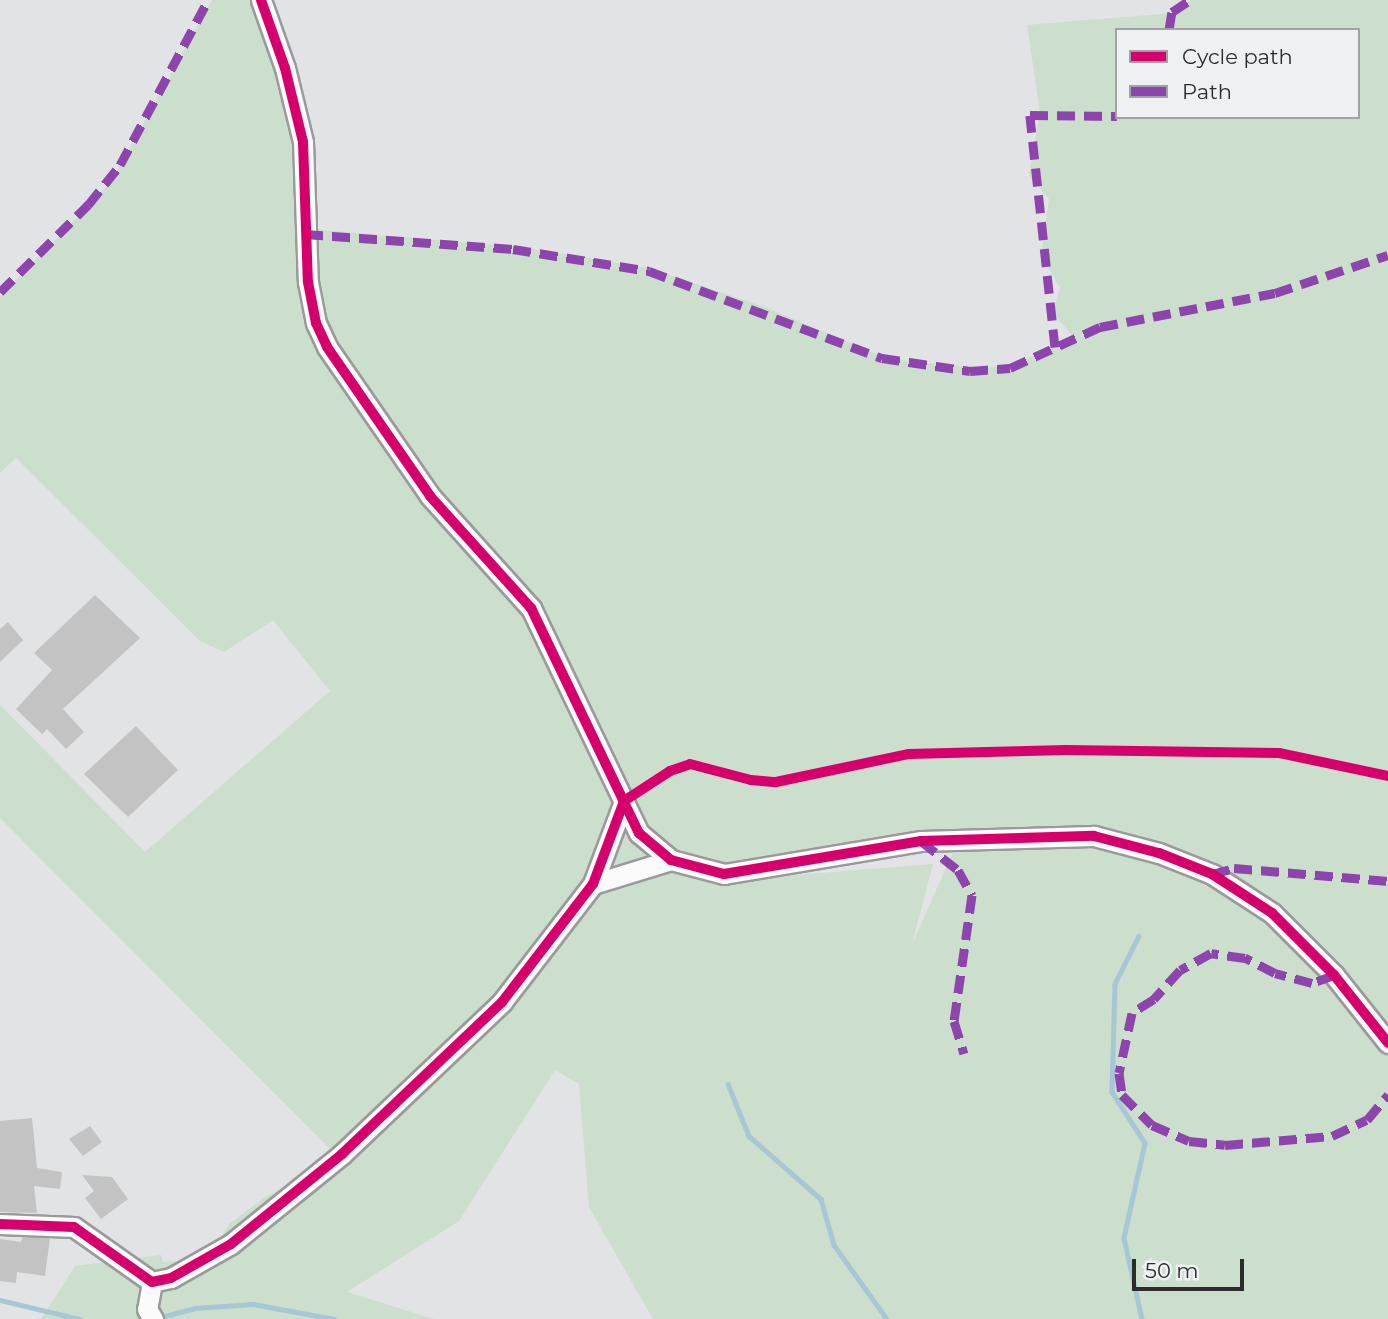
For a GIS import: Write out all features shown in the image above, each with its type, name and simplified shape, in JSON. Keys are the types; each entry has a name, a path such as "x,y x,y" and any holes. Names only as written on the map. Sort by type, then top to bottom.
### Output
{"street":[{"path":"261,0 285,68 303,142 308,282 316,323 327,347 430,496 531,608 639,833 671,860 724,874 921,841 1107,839 1160,853 1212,874 1272,913 1334,975 1388,1043"},
{"path":"0,1224 24,1222 74,1227 152,1282 171,1278 231,1244 342,1154 502,1002 593,884 624,801"},
{"path":"593,884 671,860"},
{"path":"150,1315 152,1282"}],"green space":[{"path":"212,0 255,0 295,133 299,228 526,248 648,268 765,307 874,353 910,362 989,368 1017,363 1074,338 1053,313 1060,288 1041,255 1049,199 1029,176 1040,113 1027,25 1174,13 1178,5 1193,0 1388,0 1388,1319 653,1319 589,1207 579,1084 555,1070 459,1221 347,1292 434,1319 41,1319 75,1266 161,1255 163,1262 177,1261 215,1247 229,1224 265,1197 311,1175 333,1152 0,818 0,705 145,852 330,691 273,620 224,652 200,641 16,458 0,473 0,297 110,183","holes":["959,839 912,944 933,864 795,875"]}],"building":[{"path":"95,595 140,638 63,709 84,732 66,749 47,729 42,734 16,709 52,670 34,653"},
{"path":"8,622 23,640 0,662 0,629"},
{"path":"136,726 178,770 128,817 84,774"},
{"path":"32,1118 37,1168 62,1172 60,1189 34,1186 37,1213 0,1212 0,1121"},
{"path":"90,1126 102,1142 83,1156 69,1139"},
{"path":"82,1175 112,1177 128,1199 101,1219 85,1198 94,1191"},
{"path":"22,1237 50,1238 45,1276 17,1272 16,1283 0,1281 0,1239 21,1242"}],"waterway":[{"path":"1139,936 1115,984 1112,1092 1145,1143 1124,1238 1142,1319"},
{"path":"728,1084 749,1136 821,1199 834,1245 887,1319"},
{"path":"0,1300 80,1319"},
{"path":"158,1318 195,1308 253,1304 334,1319"}],"marked path":[{"path":"0,292 88,205 120,165 208,0"},
{"path":"1169,28 1172,12 1190,0"},
{"path":"1055,347 1030,115 1115,116"},
{"path":"305,234 513,249 649,271 882,358 970,371 1010,368 1100,327 1275,293 1388,255"},
{"path":"921,841 958,870 972,895 954,1021 964,1053"},
{"path":"1212,874 1234,868 1388,881"},
{"path":"1334,975 1312,983 1275,973 1245,958 1211,953 1180,970 1154,999 1132,1013 1119,1073 1122,1095 1152,1125 1189,1141 1225,1145 1332,1136 1367,1120 1388,1095"}],"cycle path":[{"path":"261,0 285,68 303,142 308,282 316,323 327,347 430,496 531,608 639,833 671,860 724,874 921,841 1094,836 1159,853 1212,874 1272,913 1334,975 1388,1043"},
{"path":"0,1224 74,1227 152,1282 171,1278 231,1244 342,1154 502,1002 593,884 624,801 670,771 690,764 751,780 776,782 909,754 1066,750 1279,753 1388,776"}]}
